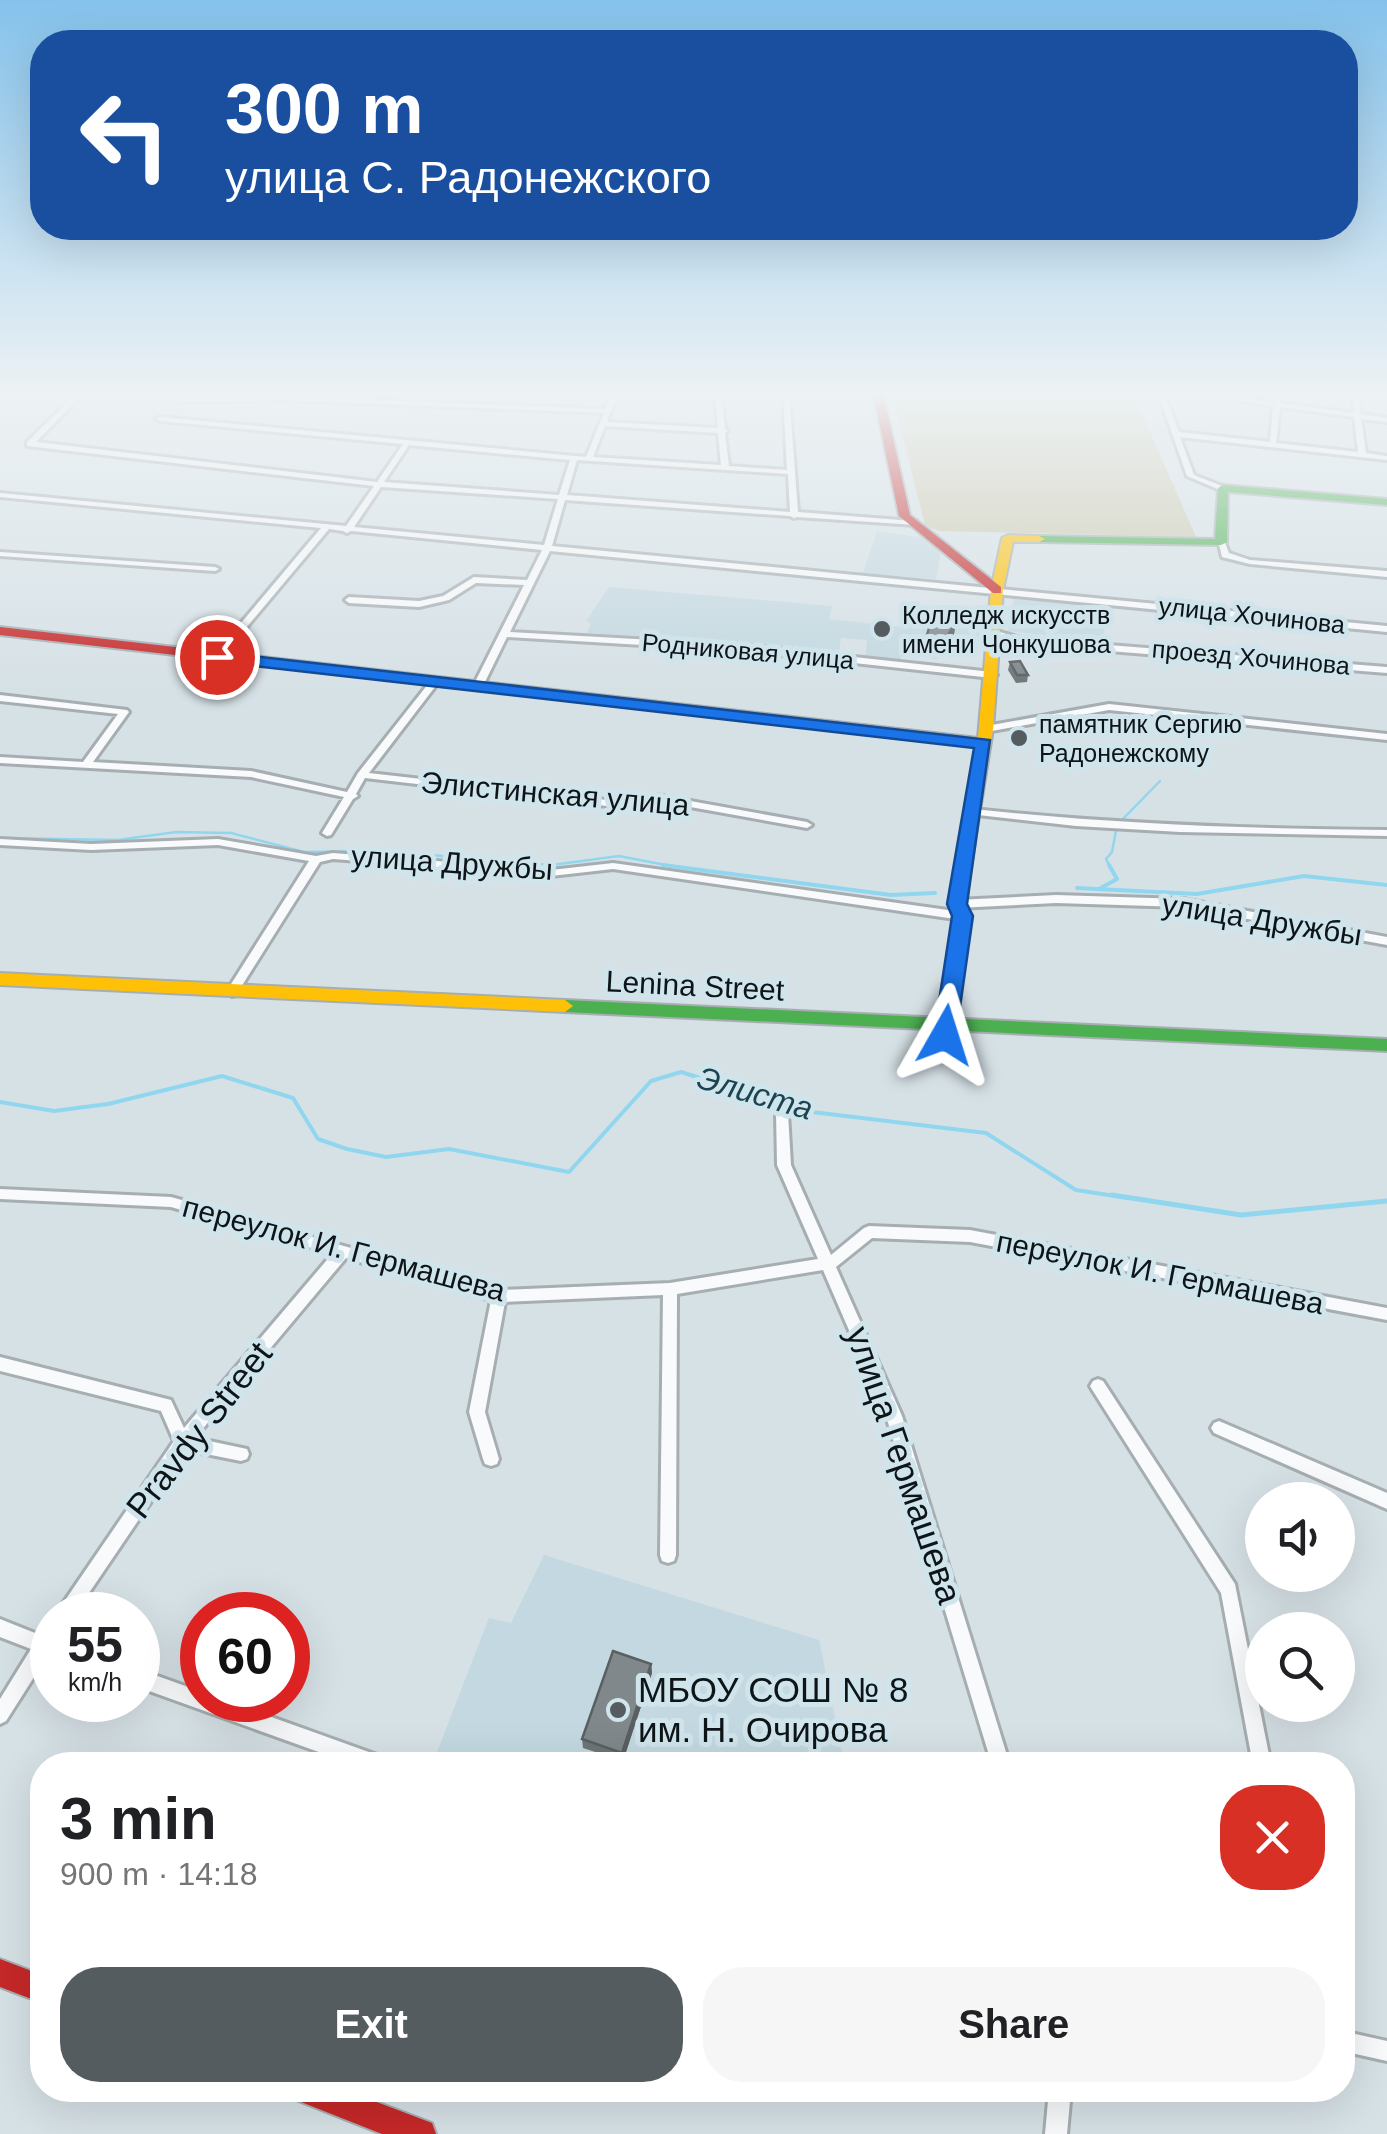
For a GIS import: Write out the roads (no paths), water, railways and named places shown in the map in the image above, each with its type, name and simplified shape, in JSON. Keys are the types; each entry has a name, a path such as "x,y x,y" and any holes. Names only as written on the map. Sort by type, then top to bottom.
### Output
{"street":[{"path":"347,530 372,493"},
{"path":"482,493 913,523"},
{"path":"478,686 548,550 562,493"},
{"path":"791,493 794,516"},
{"path":"901,493 906,516 997,590"},
{"path":"1223,493 1221,542 1225,554 1250,562 1387,574"},
{"path":"1277,493 1387,502"},
{"name":"улица Хочинова","path":"0,495 1387,628"},
{"path":"217,657 326,528"},
{"path":"945,1030 985,736 997,590 1008,538 1221,542"},
{"path":"0,554 216,570"},
{"path":"348,600 419,604 446,598 474,580 528,584"},
{"path":"0,631 478,686 985,736 1110,707 1387,737"},
{"name":"Родниковая улица","path":"503,634 743,648 992,675"},
{"name":"проезд Хочинова","path":"996,634 1020,641 1387,670"},
{"path":"327,834 362,776 435,681"},
{"path":"0,698 124,712 86,765"},
{"path":"0,760 251,774 353,796"},
{"name":"Элистинская улица","path":"362,776 607,803 657,798 807,825"},
{"path":"972,812 1055,822 1269,833 1387,833"},
{"name":"улица Дружбы","path":"0,842 91,847 218,842 316,859 333,856 552,873 614,866 960,910 1056,898 1183,903 1387,941"},
{"path":"232,992 316,859"},
{"name":"Lenina Street","path":"0,979 1387,1054"},
{"name":"Lenina Street","path":"0,988 945,1030 1387,1044"},
{"name":"улица Гермашева","path":"782,1113 784,1164 831,1263 894,1416 997,1752"},
{"name":"переулок И. Гермашева","path":"0,1194 171,1202 499,1296 670,1288 831,1263 869,1232 970,1236 1387,1314"},
{"name":"Pravdy Street","path":"80,1592 182,1442 342,1252"},
{"path":"668,1554 670,1288"},
{"path":"491,1459 477,1412 499,1296"},
{"path":"0,1364 166,1406 182,1442 241,1454"},
{"path":"1098,1386 1229,1590 1260,1752"},
{"path":"1218,1428 1387,1501"},
{"path":"0,1628 30,1636"},
{"path":"0,1716 30,1672"},
{"path":"160,1686 344,1752"},
{"path":"1,1975 30,1985"},
{"path":"1355,2043 1387,2051"},
{"path":"337,2102 421,2134"},
{"path":"1056,2134 1059,2102"}],"waterway":[{"path":"1109,865 1106,859 1112,852 1117,825 1160,781"},
{"path":"0,838 118,840 176,832 231,833 304,852 381,851 552,865"},
{"path":"552,865 619,856 671,866"},
{"path":"547,865 552,865"},
{"path":"663,865 671,866"},
{"path":"1099,889 1117,879 1109,865"},
{"path":"671,866 891,895 935,893"},
{"path":"671,866 676,867"},
{"path":"1077,888 1197,894 1304,876 1387,885"},
{"name":"Элиста","path":"0,1102 54,1111 108,1104 222,1076 293,1098 318,1139 347,1149 386,1157 449,1149 569,1172 651,1081 681,1072 804,1111 986,1133 1076,1190 1128,1198"},
{"name":"Элиста","path":"1112,1195 1241,1215 1387,1201"}],"place":[{"name":"Колледж искусств имени Чонкушова","path":"882,629"},
{"name":"памятник Сергию Радонежскому","path":"1019,738"},
{"name":"МБОУ СОШ № 8 им. Н. Очирова","path":"618,1710"}]}
